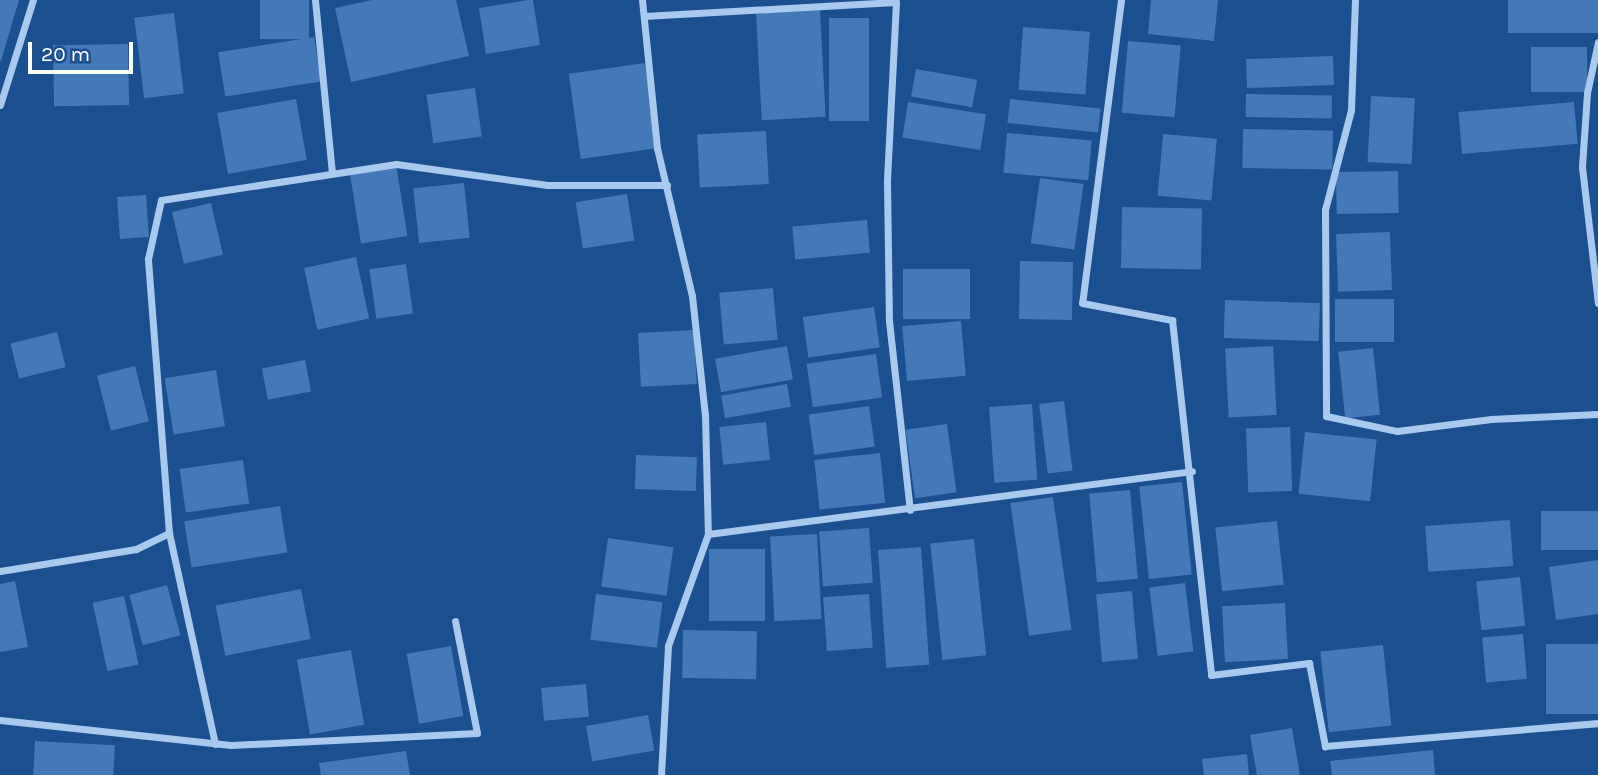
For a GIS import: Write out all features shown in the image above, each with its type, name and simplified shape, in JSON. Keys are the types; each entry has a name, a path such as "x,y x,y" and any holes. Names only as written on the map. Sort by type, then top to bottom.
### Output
{"street":[{"path":"0,105 33,0"},
{"path":"315,0 332,172"},
{"path":"642,0 657,148 692,296 705,415 708,534 668,646 661,775"},
{"path":"1121,0 1082,303 1172,320 1192,471 1211,675 1309,663 1325,746 1598,723"},
{"path":"1355,0 1350,110 1325,210 1326,416 1397,431 1492,419 1598,414"},
{"path":"644,16 897,1 887,181 890,321 910,510"},
{"path":"1598,42 1587,93 1582,167 1598,303"},
{"path":"215,744 169,533 148,259 161,200 396,164 548,185 667,185"},
{"path":"708,534 910,510 1104,480 1192,471"},
{"path":"0,571 136,550 169,533"},
{"path":"0,720 215,744 477,733 455,621"}],"building":[{"path":"0,0 19,0 1,61 0,61"},
{"path":"260,0 309,0 309,39 260,39"},
{"path":"372,0 456,0 469,56 351,82 335,8"},
{"path":"533,0 540,45 486,54 479,8"},
{"path":"1151,0 1218,0 1214,41 1148,34"},
{"path":"1508,0 1598,0 1598,33 1508,33"},
{"path":"820,10 826,117 762,120 756,13"},
{"path":"174,13 184,93 144,98 134,18"},
{"path":"829,18 869,18 869,121 829,121"},
{"path":"1023,27 1090,32 1085,95 1019,90"},
{"path":"314,37 321,81 225,97 218,52"},
{"path":"1128,41 1181,46 1175,117 1122,113"},
{"path":"128,44 129,105 54,106 53,45"},
{"path":"1531,47 1587,47 1587,92 1531,92"},
{"path":"1333,56 1334,85 1247,88 1246,59"},
{"path":"645,63 657,148 581,159 569,74"},
{"path":"916,69 977,80 972,107 911,97"},
{"path":"475,88 482,137 433,143 426,95"},
{"path":"1246,94 1332,96 1332,118 1246,117"},
{"path":"1371,96 1415,98 1411,164 1368,162"},
{"path":"296,99 307,160 228,174 217,113"},
{"path":"1010,99 1101,109 1098,132 1007,123"},
{"path":"908,102 986,114 980,150 902,138"},
{"path":"1574,102 1578,144 1462,154 1458,112"},
{"path":"1243,129 1333,131 1332,170 1242,168"},
{"path":"766,131 769,184 700,188 697,135"},
{"path":"1007,133 1092,140 1088,180 1004,173"},
{"path":"1163,134 1217,139 1211,200 1158,196"},
{"path":"396,164 407,236 361,243 350,171"},
{"path":"1398,171 1399,213 1337,214 1336,172"},
{"path":"1040,178 1084,184 1074,249 1031,243"},
{"path":"464,183 470,238 419,243 413,188"},
{"path":"627,194 634,240 583,249 576,202"},
{"path":"146,195 149,237 120,239 117,197"},
{"path":"211,203 223,255 184,264 172,212"},
{"path":"1122,207 1202,208 1201,269 1121,268"},
{"path":"867,220 870,253 795,259 792,227"},
{"path":"1390,232 1392,290 1338,292 1336,234"},
{"path":"356,257 369,319 317,330 304,268"},
{"path":"1020,261 1073,262 1072,320 1019,319"},
{"path":"406,264 413,314 376,319 369,269"},
{"path":"903,269 970,269 970,319 903,319"},
{"path":"773,288 778,340 724,345 719,293"},
{"path":"1335,299 1394,299 1394,342 1335,342"},
{"path":"1225,300 1320,303 1319,341 1224,338"},
{"path":"874,307 880,348 808,358 803,317"},
{"path":"961,321 966,376 907,381 902,326"},
{"path":"694,330 697,384 641,387 638,333"},
{"path":"57,332 66,367 19,379 10,344"},
{"path":"787,346 793,379 721,392 715,359"},
{"path":"1273,346 1277,415 1229,417 1225,349"},
{"path":"1373,348 1380,415 1345,418 1338,352"},
{"path":"876,354 882,398 813,407 807,364"},
{"path":"305,360 311,391 268,400 262,368"},
{"path":"135,366 149,421 111,431 97,375"},
{"path":"216,370 225,426 174,434 165,378"},
{"path":"787,384 791,407 725,418 721,396"},
{"path":"1064,401 1073,470 1048,474 1039,404"},
{"path":"1032,404 1037,480 994,483 989,407"},
{"path":"869,406 875,447 814,455 809,414"},
{"path":"766,422 770,460 723,465 719,427"},
{"path":"947,424 957,492 915,498 905,430"},
{"path":"1290,427 1292,491 1248,492 1246,429"},
{"path":"1305,432 1377,440 1370,501 1299,494"},
{"path":"880,453 885,503 820,510 814,460"},
{"path":"636,455 697,457 696,491 635,489"},
{"path":"243,460 249,504 186,512 180,469"},
{"path":"1182,482 1192,574 1149,579 1139,486"},
{"path":"1130,490 1138,579 1097,582 1089,494"},
{"path":"1053,497 1072,630 1029,636 1010,503"},
{"path":"280,506 287,552 192,568 184,521"},
{"path":"1541,511 1598,511 1598,550 1541,550"},
{"path":"1510,520 1513,566 1428,572 1425,526"},
{"path":"1277,521 1284,585 1222,591 1215,527"},
{"path":"869,528 873,583 823,586 819,531"},
{"path":"817,534 821,619 775,621 770,536"},
{"path":"608,538 673,547 667,596 601,587"},
{"path":"974,539 986,655 942,660 930,544"},
{"path":"921,547 929,665 886,668 878,550"},
{"path":"709,549 765,549 765,621 709,621"},
{"path":"1598,560 1598,614 1556,620 1549,567"},
{"path":"1520,577 1525,626 1481,630 1476,582"},
{"path":"15,581 28,647 0,652 0,584"},
{"path":"1185,583 1193,651 1158,656 1149,587"},
{"path":"167,585 180,635 143,645 129,595"},
{"path":"301,589 311,639 225,656 216,606"},
{"path":"1132,591 1138,659 1102,662 1096,594"},
{"path":"596,594 663,602 657,648 590,640"},
{"path":"869,594 873,648 827,651 823,597"},
{"path":"124,596 139,664 107,671 93,603"},
{"path":"1285,603 1288,659 1225,662 1222,606"},
{"path":"683,630 757,631 756,679 682,678"},
{"path":"1523,634 1527,679 1486,682 1482,638"},
{"path":"1546,644 1598,644 1598,714 1546,714"},
{"path":"1383,645 1391,726 1329,732 1320,652"},
{"path":"451,646 463,716 419,724 407,654"},
{"path":"351,650 364,725 310,734 297,660"},
{"path":"586,684 589,717 544,721 541,688"},
{"path":"648,715 654,750 592,761 586,726"},
{"path":"1292,728 1300,775 1257,775 1250,735"},
{"path":"35,741 115,745 113,775 33,775"},
{"path":"1433,750 1435,775 1332,775 1330,761"},
{"path":"406,751 410,775 321,775 319,763"},
{"path":"1247,754 1249,775 1204,775 1202,759"}]}
